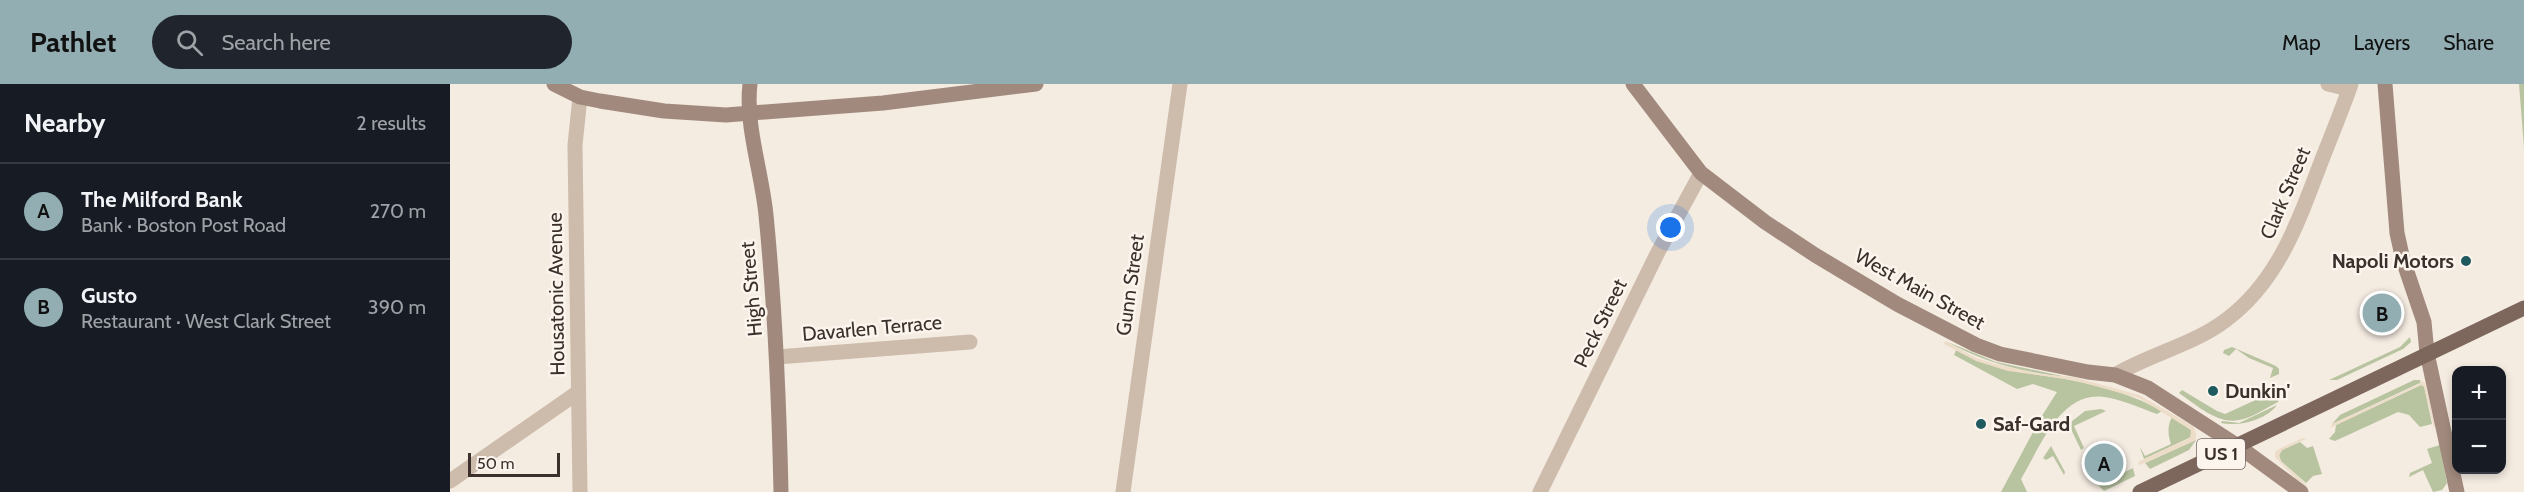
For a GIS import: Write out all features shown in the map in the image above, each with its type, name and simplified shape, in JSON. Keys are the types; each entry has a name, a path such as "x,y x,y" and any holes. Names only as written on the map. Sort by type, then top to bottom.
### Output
{"main road":[{"path":"554,84 580,97 664,111 750,114 883,103 1036,84"},
{"name":"High Street","path":"750,84 750,114 763,184 777,357 781,492"},
{"name":"West Main Street","path":"1633,84 1701,173 1765,222 1815,255 1897,304 1976,345 2000,354 2088,372 2115,375 2165,397 2301,492"},
{"path":"2385,84 2394,211 2403,260 2424,322 2427,353 2457,492"},
{"name":"US 1","path":"2140,492 2524,308"}],"street":[{"name":"Gunn Street","path":"1123,492 1180,84"},
{"path":"2328,84 2350,86"},
{"name":"Clark Street","path":"2115,375 2224,322 2259,290 2294,233 2350,86"},
{"name":"Housatonic Avenue","path":"580,97 575,145 580,492"},
{"name":"Peck Street","path":"1540,492 1658,252 1701,173"},
{"name":"Davarlen Terrace","path":"777,357 970,342"},
{"path":"450,481 577,393"}],"green space":[{"path":"2519,84 2524,84 2524,147"},
{"path":"2410,337 2411,342 2403,349 2337,380 2329,380 2400,347"},
{"path":"1945,341 1996,362 2067,377 2004,365 1975,355"},
{"path":"2232,347 2276,366 2279,374 2270,378 2273,368 2249,358 2236,349 2229,356 2223,353 2224,350"},
{"path":"1956,350 2001,368 2109,389 2131,396 2162,411 2157,414 2104,397 2089,398 2075,403 2053,424 2021,479 2027,492 2001,492 2057,392 2033,384 2017,389 1954,355"},
{"path":"2414,380 2420,380 2420,383 2332,424 2340,415"},
{"path":"2421,385 2424,386 2432,424 2420,427 2409,415 2398,412 2335,441 2329,439 2335,432 2336,425"},
{"path":"2182,390 2225,414 2273,392 2279,399 2278,402 2254,415 2231,421 2215,417 2207,412 2179,393"},
{"path":"2277,405 2266,415 2252,421 2236,424 2221,423 2222,421 2239,423"},
{"path":"2101,409 2106,411 2074,426 2084,448 2081,450 2071,429 2071,422 2085,411"},
{"path":"2172,417 2191,430 2191,437 2144,459 2140,447 2145,456 2171,444 2168,430"},
{"path":"2196,440 2189,450 2150,469 2145,463"},
{"path":"2300,442 2307,448 2313,446 2322,474 2313,476 2306,483 2281,461 2279,455 2282,450"},
{"path":"2440,445 2447,483 2442,490 2433,492 2423,470 2409,477 2410,473 2432,463 2427,449"},
{"path":"2051,446 2065,472 2064,475 2053,456 2046,460 2043,458"},
{"path":"2133,468 2135,476 2104,491 2098,485"}],"shaded area":[{"path":"1945,341 1976,358 1995,364 2039,374 2073,377 2139,395 2193,426 2196,440 2140,465 2138,462 2190,438 2191,430 2139,398 2073,380 2008,371 1976,361 1944,344"},
{"path":"2420,380 2425,383 2434,428 2424,387 2421,385 2330,428 2332,424 2420,384"},
{"path":"2303,438 2306,439 2282,450 2279,456 2281,461 2308,486 2296,479 2275,457 2275,452 2279,449"}],"place":[{"name":"Napoli Motors","path":"2466,261"},
{"name":"Gusto","path":"2382,313"},
{"name":"Dunkin'","path":"2213,391"},
{"name":"Saf-Gard","path":"1981,424"},
{"name":"The Milford Bank","path":"2104,463"}]}
